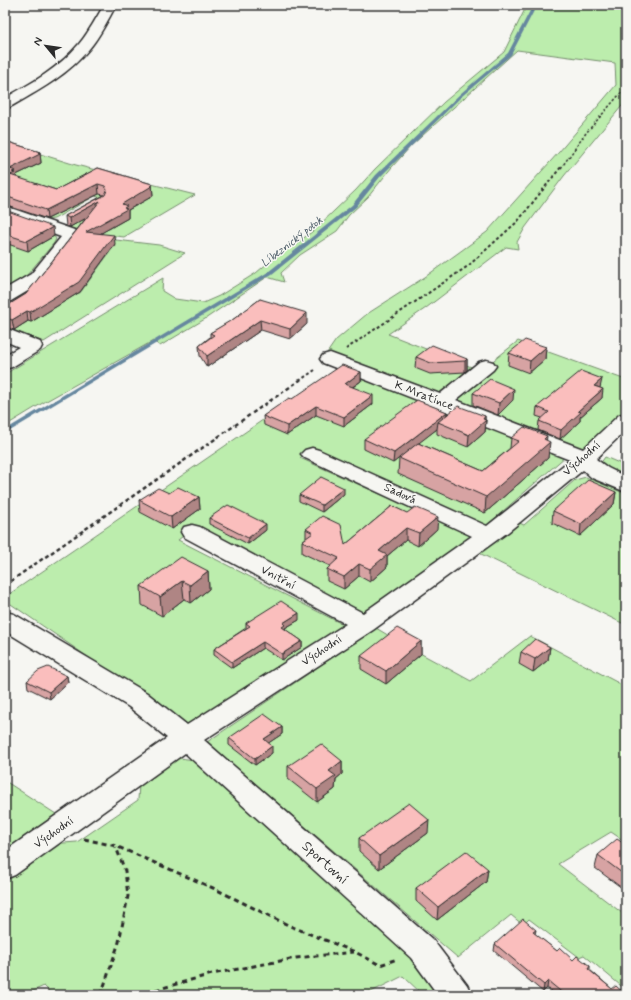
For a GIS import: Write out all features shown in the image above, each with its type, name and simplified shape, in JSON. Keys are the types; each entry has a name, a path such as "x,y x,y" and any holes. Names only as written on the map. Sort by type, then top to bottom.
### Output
{"street":[{"path":"5,104 49,78 81,51 110,5"},
{"path":"5,211 57,223 71,235 37,278 5,297"},
{"path":"5,334 33,346 5,363"},
{"name":"K Mratínce","path":"330,359 441,403 575,453 600,473 626,484"},
{"path":"441,403 486,366"},
{"name":"Východní","path":"5,867 186,739 364,624 500,527 583,460 626,419"},
{"name":"Sadová","path":"312,454 488,535"},
{"name":"Vnitřní","path":"192,532 364,624"},
{"name":"Sportovní","path":"5,620 138,700 186,739 422,949 456,995"}],"path":[{"path":"605,111 626,87"},
{"path":"51,835 85,839 116,846 213,888 290,926 355,952 380,965 422,949"},
{"path":"101,995 119,942 128,896 125,871 116,846"},
{"path":"138,995 212,974 296,958 355,952"}],"green space":[{"path":"527,5 626,5 626,101 564,176 525,228 517,242 518,249 506,247 426,308 388,334 474,368 433,397 325,356 336,340 367,314 425,277 487,232 559,152 616,85 615,63 517,50 411,146 368,197 349,215 337,231 300,255 281,273 284,282 267,277 205,319 160,346 153,341 5,426 5,374 163,278 162,291 175,299 203,303 219,296 256,273 282,251 297,243 313,231 444,102 504,52"},
{"path":"5,146 24,149 76,165 195,195 124,237 74,231 67,224 81,216 109,229 127,218 108,200 95,196 54,219 44,220 31,215 39,211 28,206 19,211 5,207"},
{"path":"54,236 56,239 54,243 27,275 5,289 5,243"},
{"path":"90,237 159,245 185,253 44,342 5,327 5,308 24,324 28,321 31,322 52,309 15,299 34,287 80,293 115,245"},
{"path":"518,341 626,380 626,410 581,450 456,400 496,368 489,364"},
{"path":"340,367 566,456 486,526 313,449 300,458 473,536 363,615 192,529 178,540 348,627 194,730 5,600 5,597"},
{"path":"605,457 626,466 626,475 600,464"},
{"path":"586,477 626,494 626,625 477,552 517,522 524,525 575,480"},
{"path":"376,628 471,681 530,636 626,687 626,842 611,832 558,864 626,916 626,990 584,955 579,957 529,919 523,925 511,915 458,958 207,742"},
{"path":"179,758 195,760 409,949 448,995 423,995 403,976 365,995 53,995 44,986 24,995 5,995 5,875 50,844 77,842 138,800 139,784"},
{"path":"5,781 56,814 5,850"}],"building":[{"path":"5,141 40,152 38,153 40,154 10,169 16,171 12,172 15,173 10,175 56,190 98,168 152,184 150,186 152,186 122,204 127,206 124,208 127,209 86,232 114,235 79,282 30,312 27,311 12,320 5,317 5,307 26,294 100,201 69,218 65,216 105,195 107,190 105,186 98,184 46,210 5,196"},
{"path":"5,210 53,227 27,241 5,234"},
{"path":"260,299 307,313 290,329 260,320 207,356 199,346 214,335 210,333 231,321"},
{"path":"525,340 546,347 530,361 509,353"},
{"path":"432,345 467,359 465,361 431,363 416,357"},
{"path":"342,365 361,372 345,384 373,395 344,417 316,406 287,426 263,416 289,398 292,399"},
{"path":"581,371 602,379 594,386 603,389 578,411 581,412 561,430 539,421 549,412 537,407"},
{"path":"490,379 514,389 499,403 473,393"},
{"path":"417,400 447,412 394,453 364,439"},
{"path":"458,406 485,416 483,419 486,420 469,435 438,422"},
{"path":"524,427 547,436 544,439 550,442 486,497 399,458 418,443 483,471 519,441 511,438"},
{"path":"321,477 344,488 322,505 299,495"},
{"path":"588,480 616,492 581,524 553,511"},
{"path":"178,487 199,497 171,517 139,500 158,488 169,493"},
{"path":"228,505 266,524 248,538 209,518"},
{"path":"392,506 407,513 415,507 438,517 419,533 406,528 379,551 387,555 370,569 359,564 344,577 327,569 339,558 302,541 313,533 306,529 322,516 341,525 345,545"},
{"path":"181,557 208,571 190,585 182,581 160,597 141,586"},
{"path":"281,601 299,613 283,623 285,625 282,627 302,641 282,654 263,642 232,662 214,649 250,626 246,623"},
{"path":"397,628 421,641 386,671 361,656"},
{"path":"535,639 550,647 535,659 521,652"},
{"path":"48,667 67,676 49,692 27,681 38,671"},
{"path":"264,714 282,727 264,739 272,746 255,759 229,738"},
{"path":"321,744 342,761 329,771 336,776 317,789 288,766"},
{"path":"409,803 429,820 379,856 359,838"},
{"path":"617,839 626,845 626,876 598,855"},
{"path":"466,851 488,869 438,907 416,888"},
{"path":"523,919 536,930 533,932 557,951 560,948 573,960 577,956 590,966 588,969 612,989 616,986 626,995 565,995 548,981 544,985 495,944"}],"waterway":[{"name":"Líbeznický potok","path":"5,432 270,273 354,206 378,176 461,95 510,54 535,5"}]}
